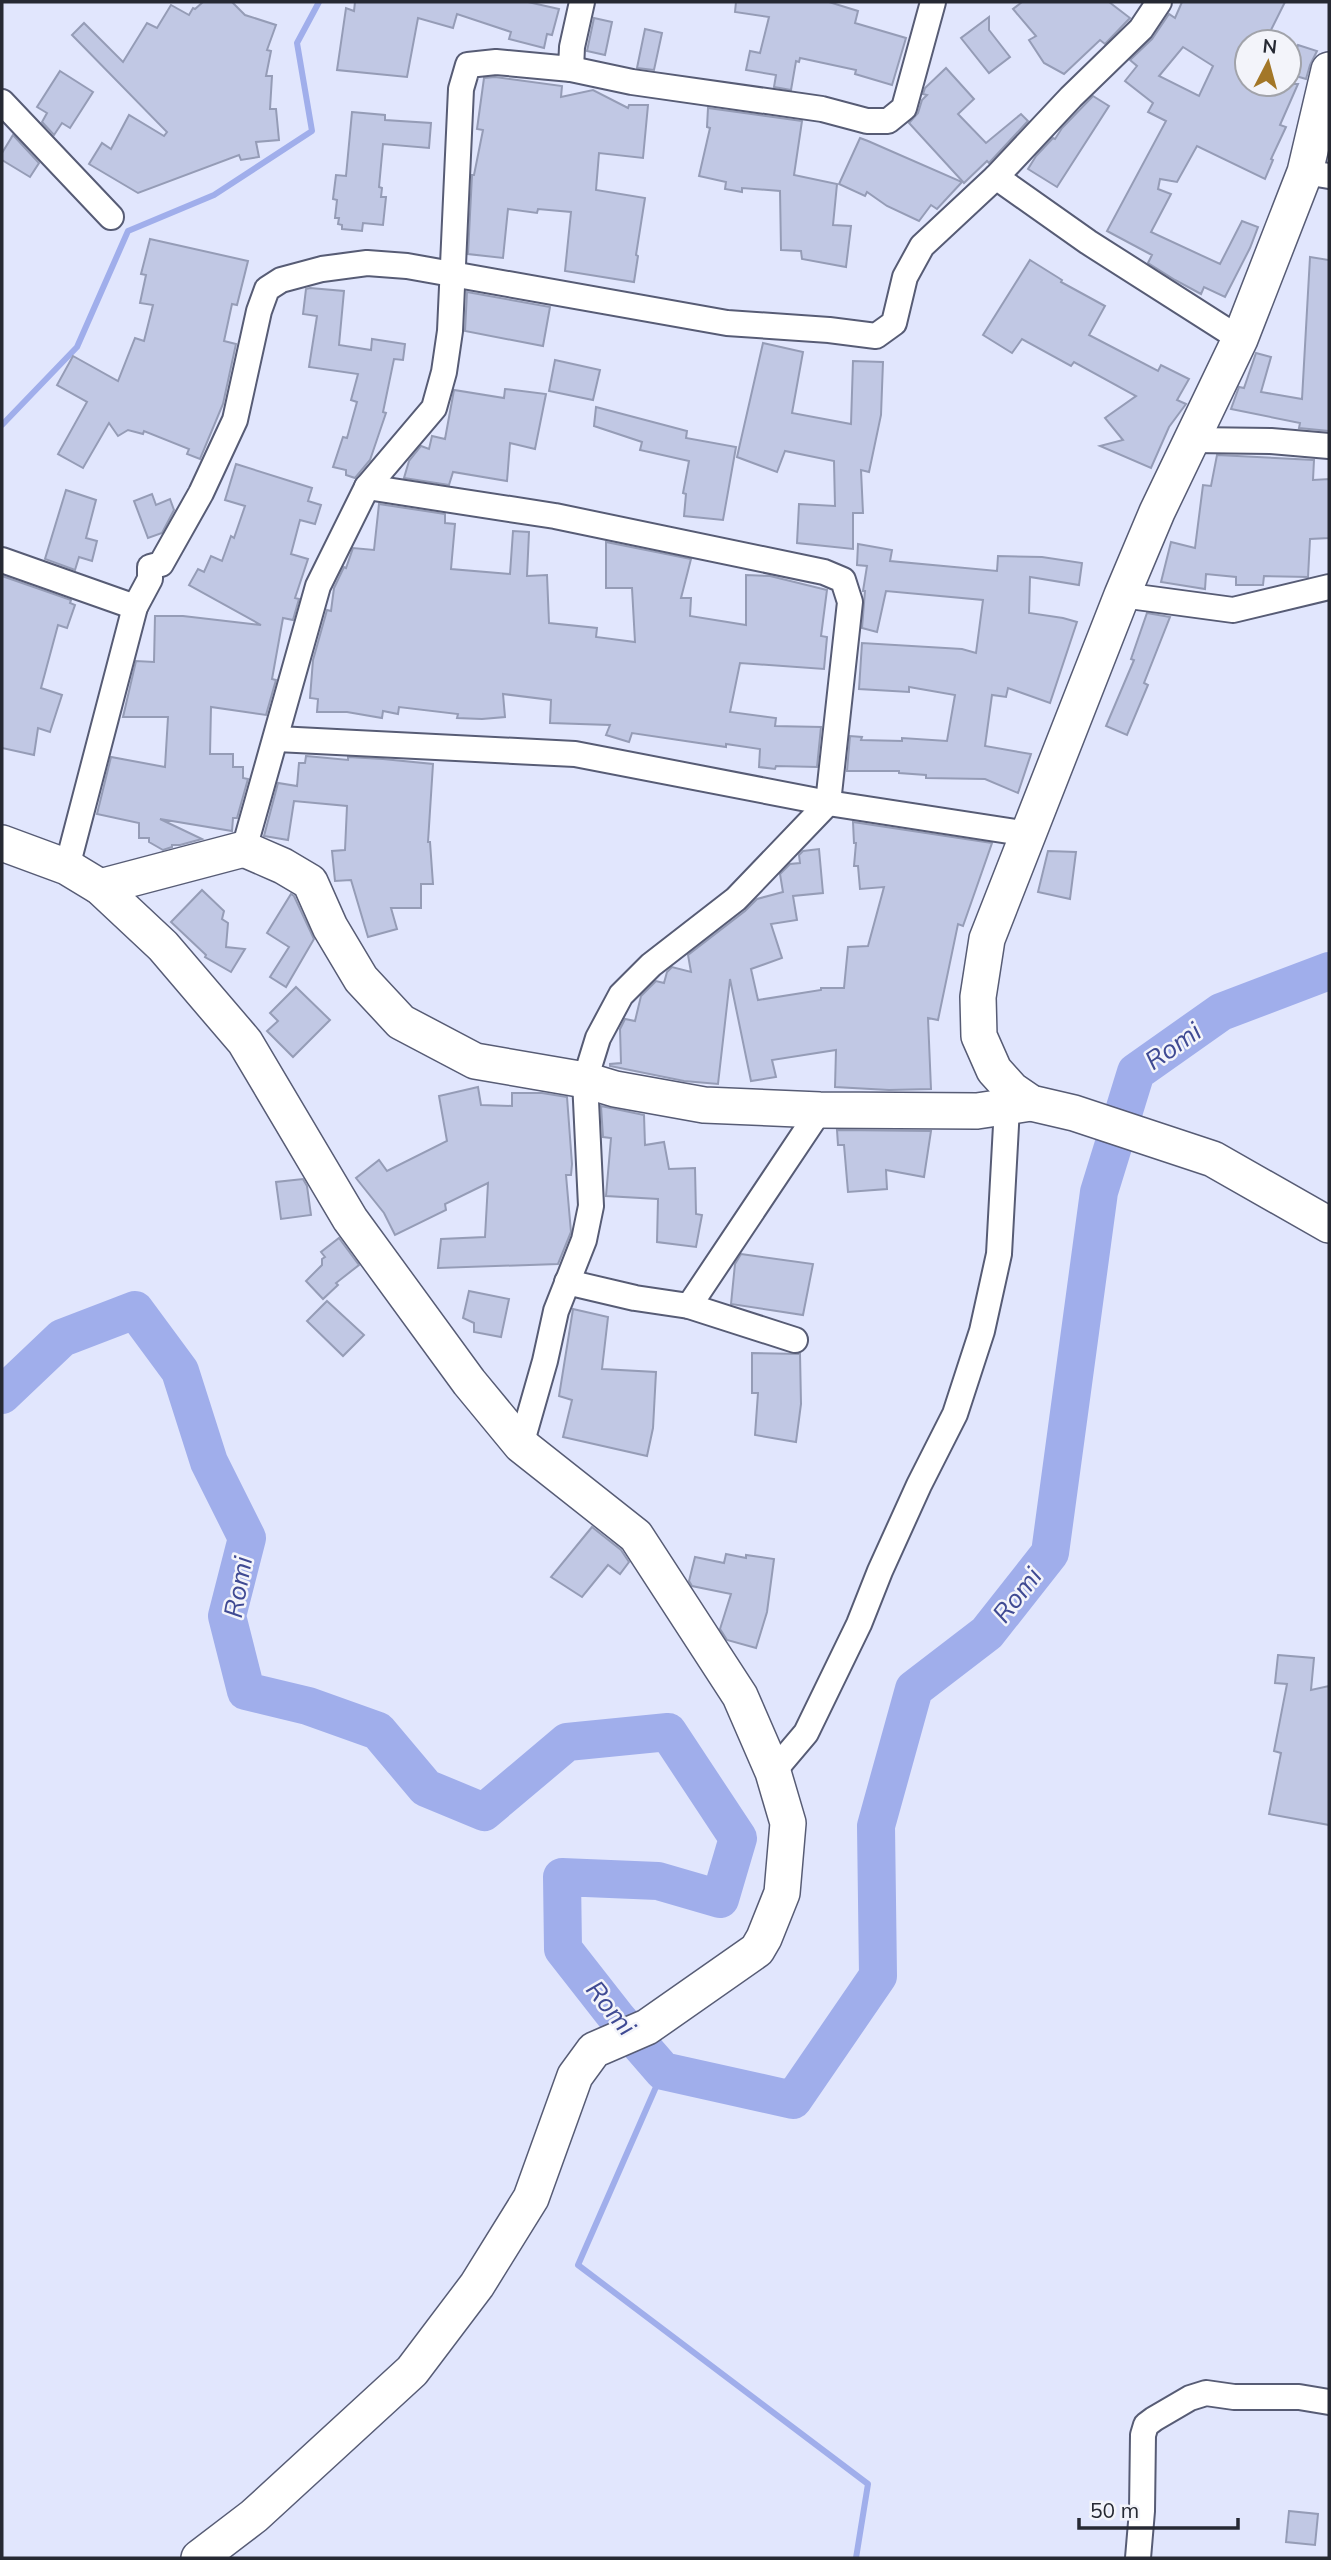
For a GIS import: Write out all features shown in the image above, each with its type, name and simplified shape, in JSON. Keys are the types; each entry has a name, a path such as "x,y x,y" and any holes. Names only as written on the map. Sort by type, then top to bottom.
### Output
{"street":[{"path":"571,69 572,47 582,2"},
{"path":"244,849 318,586 366,486 434,408 444,372 450,331 461,89 468,65 496,62 571,69 632,82 821,109 867,121 888,121 904,108 933,2"},
{"path":"67,866 135,607 150,579 150,567 161,564 201,494 235,420 259,311 267,289 282,280 368,263 407,266 727,323 876,336 894,323 905,277 922,246 996,177 1071,97 1141,29 1159,2"},
{"path":"773,1772 806,1733 859,1624 919,1485 955,1413 982,1331 999,1254 1019,1105 1012,1090 994,1070 979,1036 978,997 987,939 1157,512 1317,174 1329,70"},
{"path":"2,102 111,217"},
{"path":"996,177 1088,242 1240,339"},
{"path":"1192,440 1271,441 1329,446"},
{"path":"366,486 555,516 824,572 843,580 850,602 828,803 736,899 651,964 621,995 598,1038 584,1080 591,1206 584,1240 556,1311 545,1361 520,1445"},
{"path":"2,560 135,607"},
{"path":"1122,595 1233,610 1329,587"},
{"path":"276,739 575,754 828,803 1029,834"},
{"path":"2,843 67,866 100,887 163,946 245,1042 350,1219 469,1382 520,1445 636,1536 740,1696 773,1772 788,1823 782,1893 757,1950 648,2027 594,2050 575,2076 531,2198 477,2285 412,2371 254,2516 199,2558"},
{"path":"100,887 244,849 283,866 310,882 330,927 361,979 401,1022 475,1061 705,1105 820,1110 977,1111 1019,1105 1074,1113 1213,1159 1329,1225"},
{"path":"690,1306 820,1110"},
{"path":"567,1282 635,1298 690,1306 795,1340"},
{"path":"1138,2558 1143,2435 1146,2425 1190,2398 1206,2393 1234,2397 1299,2397 1329,2402"}],"building":[{"path":"203,2 232,2 245,15 276,25 267,50 271,51 266,76 272,76 270,109 276,109 279,140 256,142 259,157 241,160 239,155 138,193 89,164 102,143 111,149 129,115 164,136 167,132 72,35 84,23 123,62 147,23 157,28 171,5 189,15 193,8"},
{"path":"355,2 528,2 559,9 552,35 547,34 544,48 509,39 511,32 457,14 453,28 418,18 407,77 337,70 346,8 354,11"},
{"path":"736,2 829,2 858,11 855,23 906,38 892,85 855,74 856,70 800,58 799,62 796,61 791,90 774,87 776,75 746,70 750,51 760,53 769,17 735,12"},
{"path":"1022,2 1109,2 1130,18 1105,44 1100,40 1064,74 1044,63 1029,40 1036,36 1013,9"},
{"path":"1182,2 1285,2 1272,28 1233,28 1233,98 1292,98 1280,125 1286,127 1265,179 1197,146 1177,182 1160,179 1158,189 1171,194 1151,232 1220,264 1242,221 1258,227 1225,297 1204,287 1201,294 1175,280 1148,263 1152,255 1107,231 1166,121 1148,112 1153,103 1125,81 1137,66 1130,60 1152,39 1169,14 1175,18","holes":["1183,47 1213,66 1199,96 1159,76"]},
{"path":"989,17 989,30 1010,57 989,73 961,38"},
{"path":"594,18 612,22 605,55 587,51"},
{"path":"645,29 662,33 654,70 637,68"},
{"path":"1303,47 1317,51 1306,79 1303,78"},
{"path":"946,68 974,99 958,114 986,143 1021,114 1028,121 989,163 987,161 964,183 909,123 918,113 922,100 927,95 923,94 925,88"},
{"path":"60,71 93,92 70,128 62,123 54,135 42,122 47,113 37,107"},
{"path":"495,77 562,86 561,97 593,90 628,108 629,105 648,105 643,158 599,153 596,190 645,198 634,282 565,271 571,212 538,209 537,213 508,209 503,258 468,254 472,175 483,130 477,129 484,78"},
{"path":"1093,96 1109,106 1057,187 1028,169 1036,156"},
{"path":"708,108 802,121 794,175 837,184 833,225 851,226 846,267 802,259 801,251 781,250 780,191 742,188 742,192 725,189 726,182 699,176 710,128 707,127"},
{"path":"352,112 385,115 385,120 431,123 429,148 383,144 379,187 382,188 381,197 386,197 383,225 363,223 362,231 342,229 342,225 338,224 339,218 335,218 337,200 333,199 336,175 346,176"},
{"path":"13,135 39,163 30,177 2,160 2,153"},
{"path":"860,138 962,182 937,209 931,205 919,221 887,206 867,192 865,196 839,184"},
{"path":"150,239 248,261 237,305 232,304 224,341 236,344 223,404 200,459 187,454 189,449 144,431 143,434 128,430 118,436 109,423 83,468 58,454 87,402 57,385 73,356 118,381 135,338 144,341 153,305 140,303 146,275 141,274"},
{"path":"1310,257 1329,260 1329,431 1299,428 1300,423 1231,409 1239,387 1244,388 1256,353 1271,357 1261,392 1302,399"},
{"path":"1030,260 1062,280 1061,282 1105,306 1089,335 1158,371 1161,365 1189,379 1177,400 1186,404 1169,427 1151,468 1100,446 1123,440 1105,418 1136,396 1074,362 1071,366 1022,339 1012,353 983,335"},
{"path":"306,289 344,291 339,345 371,350 372,339 405,344 403,360 394,359 383,412 386,413 370,460 355,478 346,475 346,470 333,467 343,437 347,438 357,402 351,400 358,374 309,367 317,316 303,314"},
{"path":"467,292 550,307 543,346 465,331"},
{"path":"763,343 803,352 792,413 851,424 853,361 883,362 881,415 869,472 861,470 863,513 853,513 853,549 797,543 799,504 835,506 834,461 785,451 777,472 737,457"},
{"path":"555,360 600,370 593,400 549,391"},
{"path":"505,389 546,394 535,449 510,443 507,481 453,472 449,485 404,478 409,461 421,446 429,449 432,436 445,439 454,390 504,398"},
{"path":"596,407 687,431 686,438 736,447 723,520 684,516 686,494 683,493 689,461 640,450 642,442 594,426"},
{"path":"1217,455 1314,460 1313,480 1329,479 1329,538 1310,539 1308,577 1264,576 1263,585 1236,585 1236,577 1206,574 1205,589 1161,582 1171,542 1195,548 1203,485 1211,486"},
{"path":"236,464 312,488 308,501 321,505 315,524 300,520 291,554 308,559 295,598 299,599 293,620 283,618 272,679 276,680 266,715 211,707 210,754 233,754 233,767 243,767 243,778 248,779 237,818 233,818 232,831 160,819 202,839 172,845 163,850 149,842 149,838 139,838 139,823 97,814 111,757 165,767 168,717 123,717 136,661 154,662 155,616 183,616 261,625 189,585 198,569 204,572 211,556 222,561 231,536 234,538 245,506 225,500"},
{"path":"66,490 96,500 86,538 97,541 92,561 79,557 75,570 45,559"},
{"path":"152,494 156,505 170,499 174,510 162,533 148,538 134,501"},
{"path":"379,504 445,514 445,523 455,524 451,569 510,574 513,531 529,532 527,576 547,575 549,623 597,628 596,637 635,642 632,588 606,588 606,542 691,559 681,598 691,598 690,616 746,625 746,575 770,576 827,590 821,636 827,637 824,669 740,663 730,712 776,718 775,726 821,727 817,767 759,767 760,749 726,744 726,747 632,733 629,742 606,735 610,725 550,723 551,700 503,694 505,717 457,718 458,714 399,707 398,714 383,711 382,718 347,712 317,712 318,699 310,698 313,660 327,610 331,611 334,588 344,567 346,568 353,548 374,550"},
{"path":"858,544 892,550 890,561 997,571 998,556 1042,557 1082,563 1079,585 1030,577 1029,613 1077,622 1050,703 1008,688 1006,697 992,695 985,746 1031,754 1018,793 985,779 926,778 926,775 899,771 847,771 850,736 862,737 861,740 902,741 902,738 947,741 955,695 909,687 909,692 859,689 862,643 962,649 976,653 983,600 886,591 877,632 862,628 867,566 857,565"},
{"path":"2,576 71,600 70,603 75,605 67,628 58,625 41,688 62,695 50,732 38,728 34,755 2,748"},
{"path":"1147,613 1170,617 1144,683 1148,685 1127,735 1106,726 1134,660 1131,659"},
{"path":"306,756 433,764 428,842 433,884 421,884 421,908 391,908 397,929 368,937 351,880 335,881 332,851 345,850 347,806 294,801 288,840 264,836 278,783 297,786 299,763 305,763"},
{"path":"853,822 992,843 963,926 958,924 938,1020 928,1018 931,1089 835,1087 836,1050 772,1060 776,1077 751,1081 730,979 718,1084 684,1081 610,1066 621,1063 620,1029 625,1019 635,1021 641,996 656,981 664,983 667,972 672,967 691,972 688,955 757,899 783,892 780,874 790,864 800,863 799,855 803,851 819,849 823,893 793,896 797,920 771,924 782,958 751,969 758,1000 821,988 844,988 848,947 868,946 884,887 860,889 858,866 854,866 856,843"},
{"path":"1048,851 1076,852 1070,899 1038,892"},
{"path":"202,890 224,911 222,919 228,923 226,947 245,949 231,972 205,957 206,955 171,922"},
{"path":"291,894 314,939 286,987 270,977 289,947 267,933"},
{"path":"296,987 330,1020 293,1057 267,1031 278,1021 270,1013"},
{"path":"478,1087 481,1105 512,1106 512,1093 542,1093 567,1097 572,1164 571,1175 566,1175 571,1232 558,1264 438,1268 441,1239 485,1237 488,1183 445,1204 446,1210 395,1235 384,1213 356,1178 379,1160 387,1171 447,1141 439,1096"},
{"path":"601,1106 644,1115 645,1145 664,1142 669,1169 695,1168 696,1214 702,1215 696,1247 657,1242 658,1199 606,1196 611,1138 603,1137"},
{"path":"837,1130 931,1131 924,1177 886,1170 887,1189 848,1192 844,1145 838,1145"},
{"path":"303,1179 307,1186 311,1215 281,1219 276,1182"},
{"path":"339,1238 359,1265 336,1283 338,1285 323,1299 306,1281 322,1265 322,1259 325,1257 321,1252"},
{"path":"741,1254 813,1264 803,1315 731,1304 735,1264"},
{"path":"469,1291 509,1299 501,1337 474,1332 474,1323 463,1318"},
{"path":"327,1301 364,1335 343,1356 307,1321"},
{"path":"573,1309 608,1317 602,1369 656,1372 653,1428 647,1456 563,1437 572,1400 559,1396"},
{"path":"752,1353 800,1354 801,1404 796,1442 755,1435 758,1393 752,1393"},
{"path":"592,1527 621,1550 629,1562 620,1574 608,1565 582,1597 551,1577"},
{"path":"726,1554 774,1559 767,1612 756,1648 727,1640 720,1629 731,1594 692,1586 689,1581 695,1557 724,1563"},
{"path":"1278,1655 1314,1658 1311,1690 1329,1686 1329,1825 1269,1814 1281,1753 1274,1751 1287,1684 1275,1683"},
{"path":"1289,2511 1318,2514 1315,2545 1286,2542"}],"waterway":[{"path":"2,425 77,347 128,231 214,195 312,131 297,43 319,2"},
{"name":"Romi","path":"2,1395 62,1338 135,1310 180,1371 209,1462 247,1538 227,1616 246,1691 308,1706 378,1731 426,1788 484,1812 567,1742 668,1732 738,1838 720,1899 658,1881 562,1877 563,1949 663,2071 793,2100 878,1976 876,1826 914,1689 987,1633 1050,1553 1099,1192 1136,1072 1221,1012 1329,971"},
{"path":"663,2071 578,2265 868,2484 856,2558"}]}
